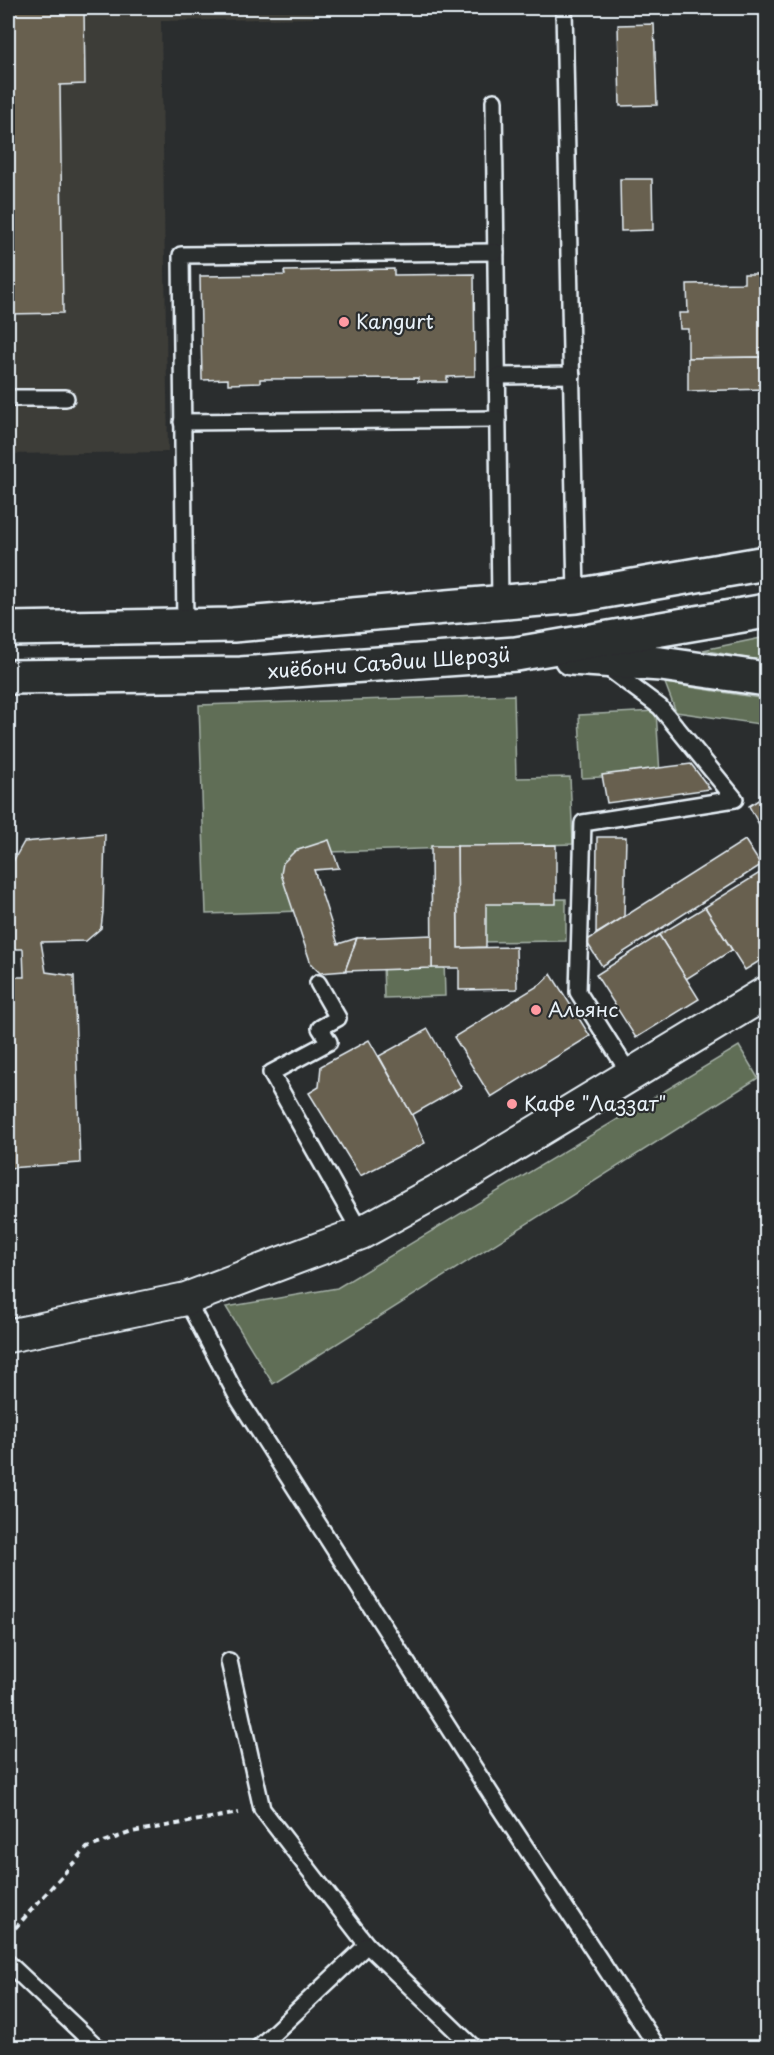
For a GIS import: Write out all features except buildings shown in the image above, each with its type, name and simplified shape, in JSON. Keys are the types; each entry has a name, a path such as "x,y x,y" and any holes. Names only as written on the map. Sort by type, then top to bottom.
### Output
{"highway":[{"path":"8,629 233,625 576,596 766,563"},
{"name":"хиёбони Саъдии Шерозӣ","path":"8,677 242,674 516,654 766,611"},
{"path":"516,654 661,664 766,679"}],"street":[{"path":"8,1336 186,1299 361,1233 450,1184 766,993"}],"lane":[{"path":"564,8 576,596"},
{"path":"494,101 500,602"},
{"path":"185,626 182,255 496,252"},
{"path":"498,376 572,375"},
{"path":"8,398 66,398"},
{"path":"182,422 498,419"},
{"path":"595,659 660,707 735,799 583,823 578,992 631,1076"},
{"path":"318,983 338,1018 320,1028 329,1042 271,1073 361,1233"},
{"path":"186,1299 239,1400 499,1807 658,2048"},
{"path":"229,1661 262,1809 367,1945 474,2048"},
{"path":"258,2048 367,1945"},
{"path":"8,1963 98,2048"}],"path":[{"path":"8,1936 87,1848 132,1832 262,1809"}],"shaded area":[{"path":"8,8 313,8 313,18 161,21 168,452 8,454"}],"green space":[{"path":"766,637 766,662 703,650"},
{"path":"665,683 766,699 766,725 676,712"},
{"path":"514,695 516,778 570,777 573,844 300,853 302,911 206,914 199,705"},
{"path":"656,711 660,774 582,778 579,715"},
{"path":"566,899 566,941 474,942 474,900"},
{"path":"444,959 445,996 384,998 383,961"},
{"path":"739,1046 758,1078 273,1384 226,1307 337,1288"}],"place":[{"name":"Kangurt","path":"344,322"},
{"name":"Альянс","path":"536,1010"},
{"name":"Кафе \"Лаззат\"","path":"512,1104"}]}
